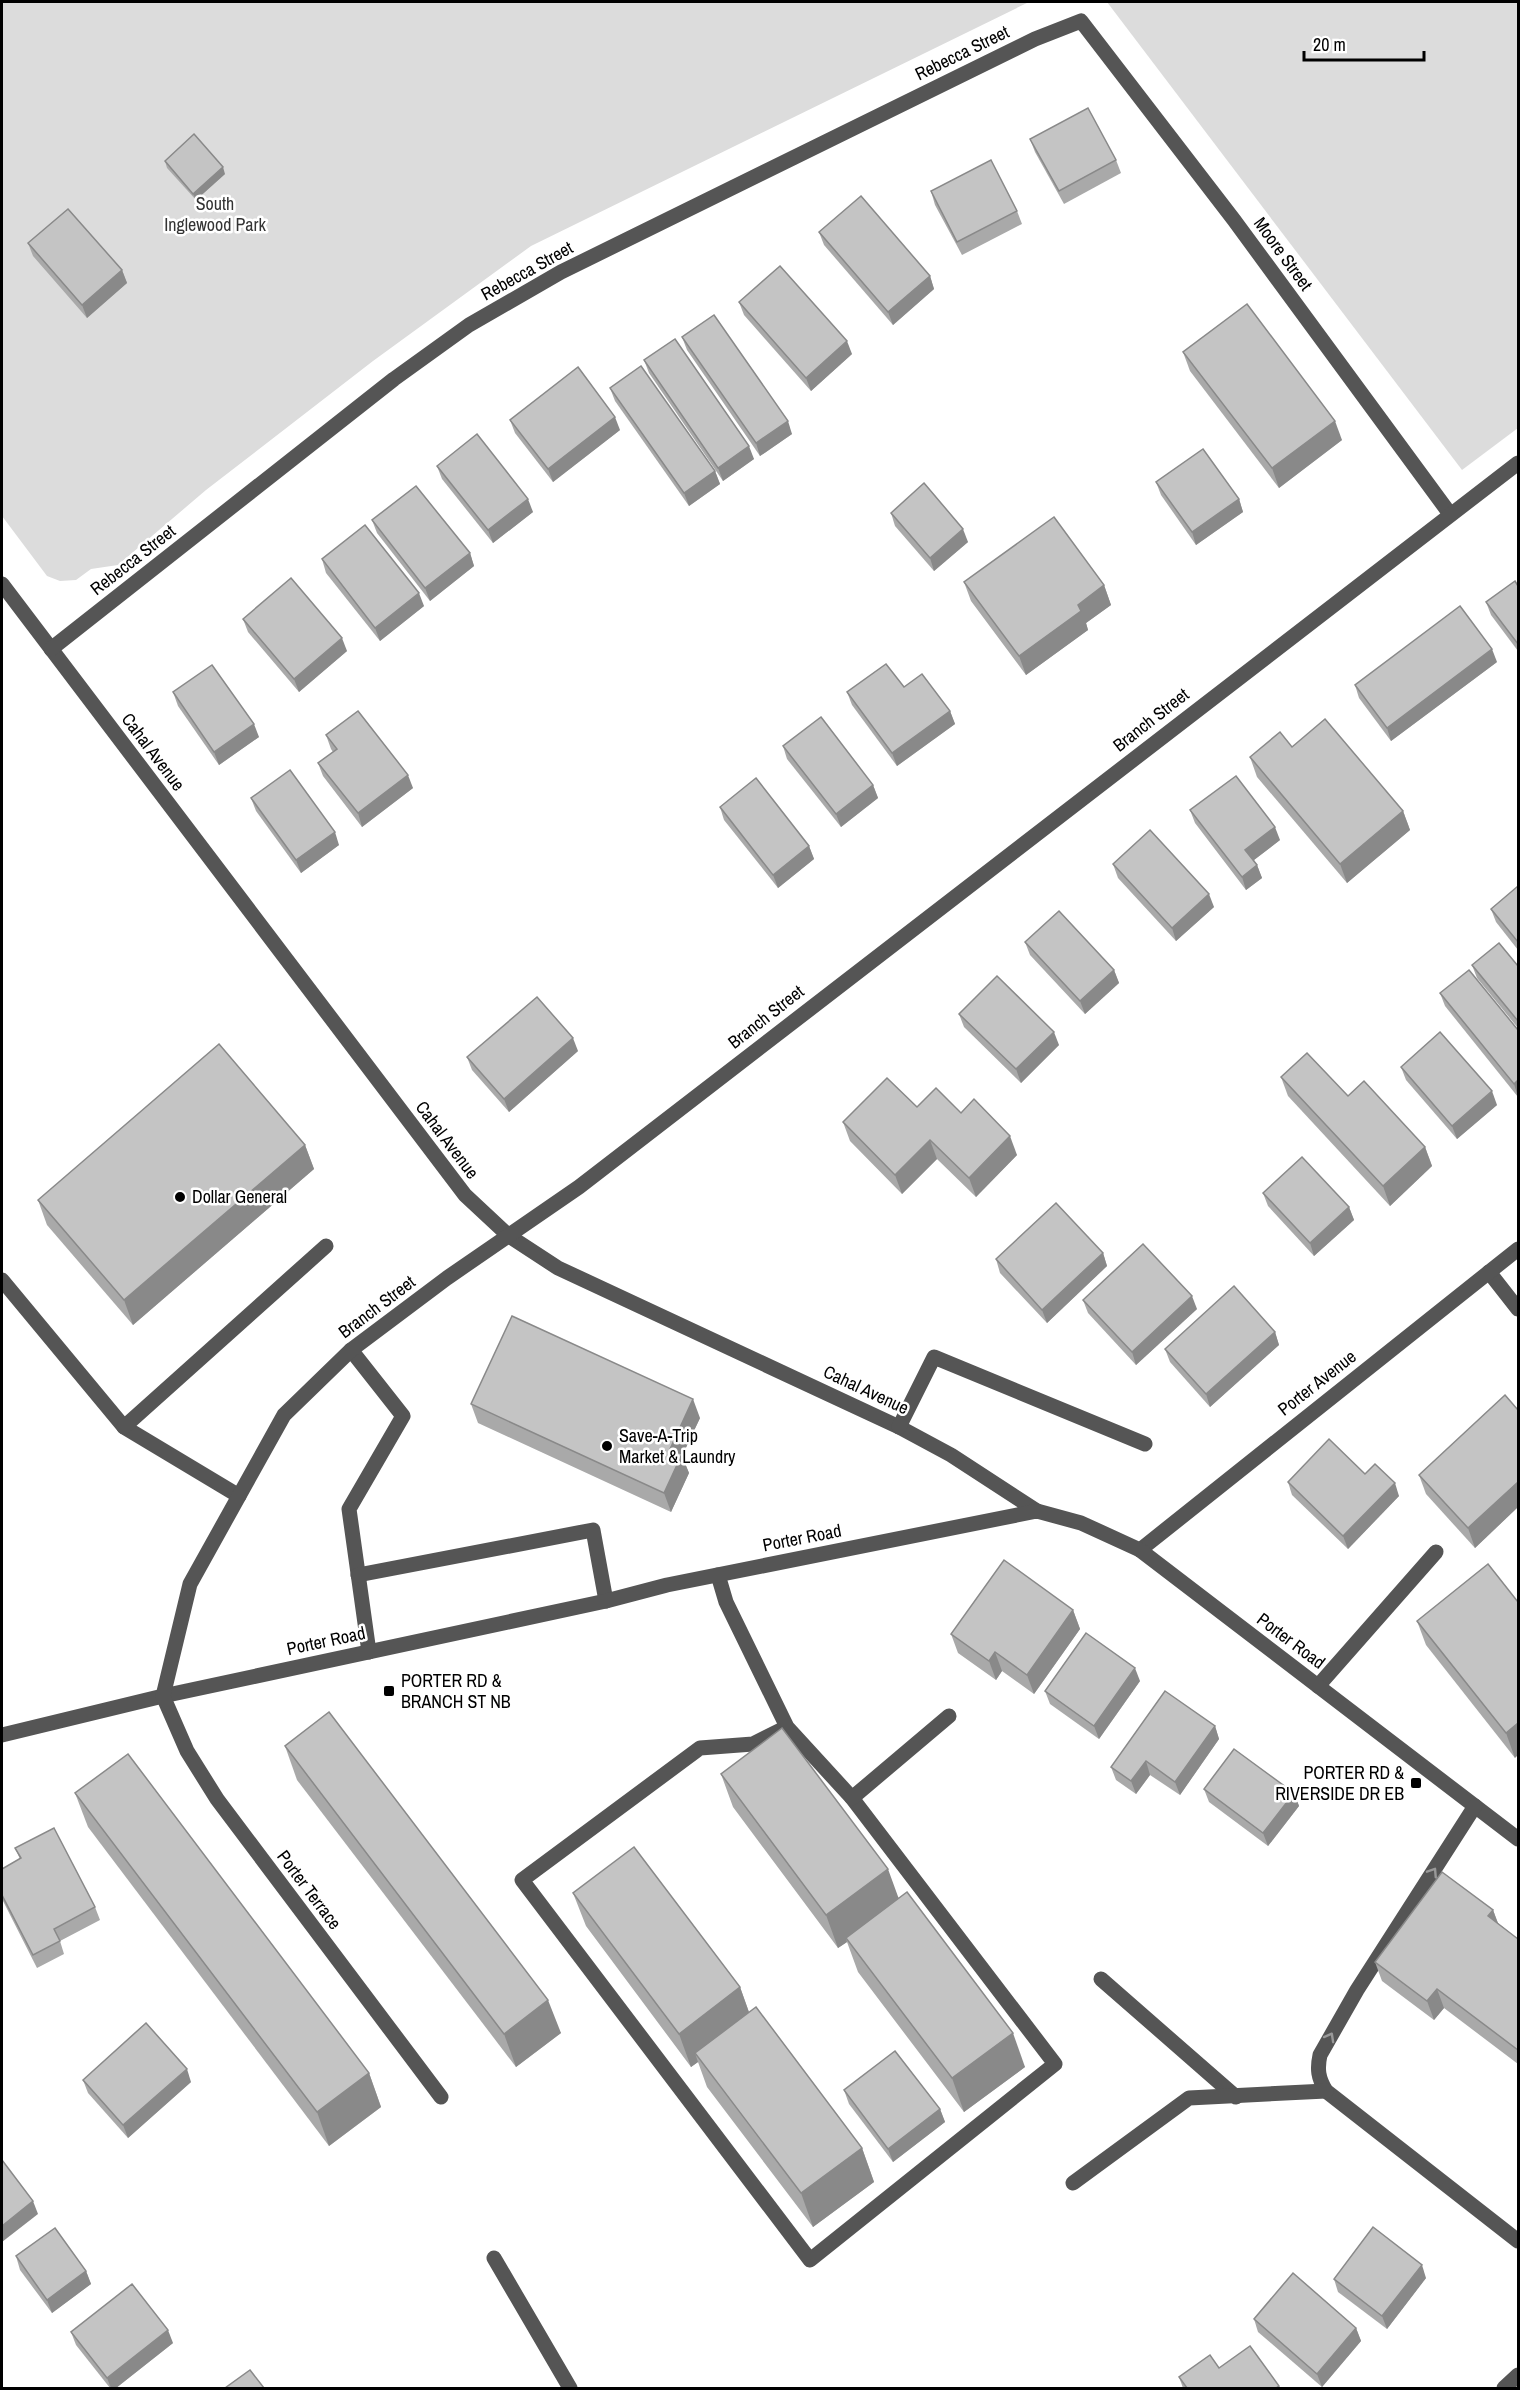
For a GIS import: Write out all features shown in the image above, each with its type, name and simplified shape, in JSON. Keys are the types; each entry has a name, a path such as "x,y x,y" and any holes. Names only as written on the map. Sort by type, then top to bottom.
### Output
{"street":[{"name":"Moore Street","path":"1080,21 1231,216 1450,514"},
{"name":"Rebecca Street","path":"51,649 394,379 469,326 572,266 1035,39 1080,21"},
{"name":"Branch Street","path":"163,1696 190,1584 284,1415 351,1350 447,1278 579,1187 1518,463"},
{"name":"Cahal Avenue","path":"2,586 465,1195 509,1236 558,1268 899,1427 951,1455 1037,1511"},
{"path":"124,1427 326,1246"},
{"name":"Porter Avenue","path":"1140,1550 1518,1249"},
{"path":"1489,1272 1518,1309"},
{"path":"2,1280 124,1427 239,1496"},
{"path":"351,1350 403,1416 349,1509 369,1652"},
{"path":"899,1427 934,1357 1146,1444"},
{"name":"Porter Road","path":"2,1735 163,1696 718,1575 1037,1511 1081,1523 1140,1550 1518,1839"},
{"path":"358,1575 593,1530 606,1601"},
{"path":"1318,1686 1436,1552"},
{"path":"718,1575 726,1602 787,1727 852,1798 1055,2064 810,2260 522,1880 700,1748 753,1744 787,1727"},
{"name":"Porter Terrace","path":"163,1696 187,1751 218,1800 441,2097"},
{"path":"852,1798 949,1716"},
{"path":"1475,1806 1357,1990 1320,2055 1319,2080 1326,2091 1518,2241"},
{"path":"1101,1979 1236,2097"},
{"path":"1073,2183 1189,2098 1326,2091"},
{"path":"494,2258 570,2388"},
{"path":"1504,2388 1518,2375"}],"green space":[{"name":"South Inglewood Park","path":"2,2 1029,2 531,246 373,361 206,490 118,565 91,569 76,580 60,581 47,576 2,516"},
{"path":"1107,2 1518,2 1518,428 1462,470"}],"building":[{"path":"1088,108 1116,160 1059,191 1030,139"},
{"path":"194,134 223,167 193,194 165,161"},
{"path":"991,160 1017,211 957,242 931,191"},
{"path":"861,196 930,276 888,312 819,232"},
{"path":"68,209 122,270 82,305 28,243"},
{"path":"780,266 847,341 806,378 739,302"},
{"path":"1247,304 1335,421 1272,468 1183,352"},
{"path":"714,315 788,421 756,443 682,337"},
{"path":"675,339 749,446 718,468 644,360"},
{"path":"641,366 715,471 684,493 610,388"},
{"path":"578,367 615,417 548,469 510,420"},
{"path":"477,434 528,499 488,530 437,466"},
{"path":"1203,449 1239,499 1192,532 1156,482"},
{"path":"924,483 963,529 930,558 891,513"},
{"path":"416,486 470,553 425,588 372,520"},
{"path":"1054,517 1104,585 1078,605 1081,611 1019,656 964,582"},
{"path":"365,525 419,593 375,628 322,559"},
{"path":"291,578 342,638 294,679 243,619"},
{"path":"1515,581 1518,586 1518,644 1486,602"},
{"path":"1460,606 1492,649 1387,728 1355,685"},
{"path":"886,664 904,687 922,674 950,711 892,753 847,692"},
{"path":"212,665 254,724 214,752 173,692"},
{"path":"358,711 408,775 358,813 318,763 337,749 326,735"},
{"path":"821,717 873,785 836,814 783,746"},
{"path":"1325,719 1403,811 1340,864 1250,757 1280,732 1292,747"},
{"path":"290,770 335,832 296,860 251,798"},
{"path":"1236,776 1275,827 1245,850 1257,865 1242,877 1190,810"},
{"path":"756,778 809,846 773,875 720,807"},
{"path":"1150,830 1209,894 1172,928 1113,864"},
{"path":"1518,886 1518,942 1491,909"},
{"path":"1059,911 1114,970 1080,1001 1025,942"},
{"path":"1499,943 1518,966 1518,1021 1472,965"},
{"path":"1469,970 1518,1030 1518,1080 1514,1084 1440,993"},
{"path":"997,976 1054,1032 1016,1069 959,1014"},
{"path":"537,997 573,1038 504,1099 467,1057"},
{"path":"1440,1032 1492,1091 1452,1126 1401,1067"},
{"name":"Dollar General","path":"219,1044 305,1145 124,1300 38,1200"},
{"path":"1307,1053 1348,1096 1364,1081 1425,1147 1383,1186 1281,1077"},
{"path":"887,1078 917,1107 936,1088 961,1113 974,1099 1010,1136 969,1178 930,1140 895,1175 843,1122"},
{"path":"1302,1157 1349,1207 1310,1243 1263,1193"},
{"path":"1056,1203 1103,1253 1042,1310 996,1259"},
{"path":"1143,1244 1192,1296 1132,1352 1083,1300"},
{"path":"1234,1286 1275,1332 1206,1394 1165,1349"},
{"name":"Save-A-Trip Market & Laundry","path":"512,1316 693,1399 670,1449 682,1454 664,1493 471,1404"},
{"path":"1505,1395 1518,1410 1518,1482 1468,1528 1419,1475"},
{"path":"1329,1439 1365,1474 1375,1464 1395,1483 1343,1536 1288,1482"},
{"path":"1004,1560 1073,1610 1027,1675 995,1652 989,1661 951,1634"},
{"path":"1488,1564 1518,1602 1518,1723 1506,1733 1417,1621"},
{"path":"1086,1633 1135,1668 1094,1726 1045,1691"},
{"path":"1165,1691 1215,1726 1175,1782 1146,1761 1131,1781 1111,1767"},
{"path":"329,1712 548,2000 504,2034 285,1746"},
{"path":"782,1728 888,1869 826,1915 721,1774"},
{"path":"1234,1749 1294,1793 1263,1833 1204,1789"},
{"path":"128,1754 369,2073 317,2112 75,1793"},
{"path":"54,1828 95,1907 54,1929 60,1941 33,1955 2,1895 2,1869 21,1858 15,1848"},
{"path":"634,1847 740,1987 679,2034 573,1893"},
{"path":"1442,1872 1493,1910 1488,1916 1518,1939 1518,2050 1437,1989 1427,2001 1375,1962"},
{"path":"907,1892 1013,2033 952,2078 846,1938"},
{"path":"756,2007 862,2148 801,2193 695,2053"},
{"path":"146,2023 187,2069 123,2125 83,2080"},
{"path":"895,2051 940,2109 888,2149 844,2090"},
{"path":"2,2160 33,2201 2,2226"},
{"path":"1373,2227 1422,2265 1382,2316 1334,2279"},
{"path":"55,2228 86,2271 47,2300 16,2256"},
{"path":"1293,2273 1356,2328 1317,2374 1254,2319"},
{"path":"132,2284 168,2330 107,2378 71,2332"},
{"path":"1250,2346 1279,2386 1276,2388 1187,2388 1179,2377 1210,2355 1219,2368"},
{"path":"250,2370 264,2388 225,2388"}],"place":[{"name":"Dollar General","path":"180,1197"},
{"name":"Save-A-Trip Market & Laundry","path":"607,1446"},
{"name":"PORTER RD & BRANCH ST NB","path":"389,1691"},
{"name":"PORTER RD & RIVERSIDE DR EB","path":"1416,1783"}]}
